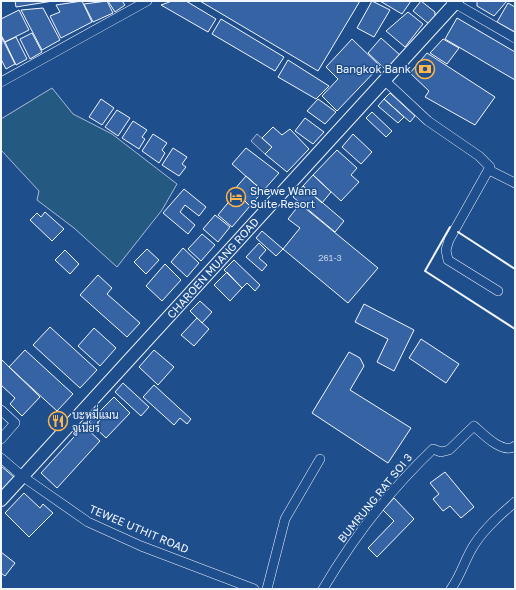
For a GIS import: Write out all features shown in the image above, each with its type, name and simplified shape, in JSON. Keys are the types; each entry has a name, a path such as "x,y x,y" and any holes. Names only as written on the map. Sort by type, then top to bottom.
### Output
{"main road":[{"name":"CHAROEN MUANG ROAD","path":"1,500 454,2"}],"street":[{"path":"1,82 148,1"},
{"path":"454,2 515,38"},
{"path":"384,80 428,121 479,156 490,167 449,240 446,250 448,260 498,291"},
{"path":"489,170 515,183"},
{"path":"1,410 15,423 1,439"},
{"name":"BUMRUNG RAT SOI 3","path":"323,589 337,565 363,528 412,469 433,449 442,452 449,450 474,426 501,447 507,449 515,446"},
{"name":"TEWEE UTHIT ROAD","path":"1,458 22,476 88,522 141,546 254,589"},
{"path":"267,589 285,519 320,459"},
{"path":"451,589 458,579 474,545 491,523 515,502"}],"shaded area":[{"path":"52,88 73,114 112,134 177,184 162,210 117,267 74,228 37,200 39,191 1,150 1,119"},
{"path":"257,134 272,147 265,154 251,141"}],"building":[{"path":"15,1 53,1 16,7"},
{"path":"82,1 92,22 61,38 50,16 60,12 56,5"},
{"path":"107,1 113,13 93,22 84,4"},
{"path":"108,1 122,1 125,5 115,12"},
{"path":"172,1 186,1 216,19 208,32 161,5"},
{"path":"200,1 360,1 318,71"},
{"path":"372,1 390,10 374,37 357,28"},
{"path":"380,1 411,1 402,14"},
{"path":"421,1 435,12 435,17 429,24 413,11"},
{"path":"477,1 507,1 494,16 477,6"},
{"path":"508,3 515,7 515,32 497,22"},
{"path":"43,8 60,40 42,50 21,10"},
{"path":"19,10 29,30 5,42 1,35 1,19"},
{"path":"408,12 423,24 405,47 386,31"},
{"path":"457,18 515,52 515,80 445,39"},
{"path":"221,19 284,57 275,71 212,34"},
{"path":"32,33 42,52 30,59 20,39"},
{"path":"16,37 27,59 16,65 5,42"},
{"path":"2,38 15,64 6,69 1,59"},
{"path":"381,38 400,55 386,70 368,53"},
{"path":"352,39 380,66 337,111 322,96 338,79 326,67"},
{"path":"443,39 459,48 447,64 430,53"},
{"path":"427,53 495,97 475,125 425,97 429,91 410,73"},
{"path":"288,60 329,86 316,99 278,77"},
{"path":"390,93 415,116 410,122 384,99"},
{"path":"101,99 114,108 102,125 89,117"},
{"path":"318,99 336,112 325,124 307,111"},
{"path":"384,99 404,117 398,123 378,106"},
{"path":"117,110 130,118 118,136 105,127"},
{"path":"372,112 392,131 386,137 366,118"},
{"path":"305,118 324,132 313,144 295,131"},
{"path":"133,121 147,130 142,137 145,139 139,149 122,138"},
{"path":"273,127 282,135 290,129 309,149 287,172 265,154 272,147 262,138"},
{"path":"153,134 167,143 162,150 165,153 159,163 142,151"},
{"path":"353,134 372,152 361,164 342,147"},
{"path":"173,148 187,157 182,164 186,167 179,176 162,165"},
{"path":"246,148 279,173 263,191 232,164"},
{"path":"337,150 357,168 351,175 359,182 341,201 313,175"},
{"path":"313,175 331,192 322,203 303,186"},
{"path":"246,176 263,191 250,206 234,190"},
{"path":"303,186 344,221 335,232 293,197"},
{"path":"184,189 206,207 199,216 185,205 180,212 195,225 188,234 163,213"},
{"path":"236,193 250,206 232,227 218,215"},
{"path":"300,204 378,268 348,303 283,249 300,228 288,219"},
{"path":"45,212 64,229 52,241 30,220 37,213 41,217"},
{"path":"215,215 230,227 218,242 203,229"},
{"path":"262,231 283,249 276,256 256,238"},
{"path":"202,234 215,245 201,261 188,249"},
{"path":"259,243 266,250 259,258 267,265 262,271 246,257"},
{"path":"183,248 199,263 187,277 171,262"},
{"path":"147,249 159,260 146,274 134,262"},
{"path":"65,250 79,264 70,274 55,260"},
{"path":"234,260 260,285 255,291 247,283 242,288 224,270"},
{"path":"165,264 181,280 162,301 146,286"},
{"path":"227,272 242,288 230,301 214,285"},
{"path":"98,275 112,288 107,294 140,323 127,337 80,295"},
{"path":"200,301 212,312 202,323 190,311"},
{"path":"364,304 414,330 394,371 377,362 388,339 355,322"},
{"path":"197,318 209,329 194,346 181,335"},
{"path":"50,327 97,370 80,388 33,345"},
{"path":"94,328 116,348 100,366 78,346"},
{"path":"421,339 459,364 446,383 409,358"},
{"path":"25,350 73,394 57,411 9,367"},
{"path":"154,350 174,367 158,385 139,367"},
{"path":"349,352 360,358 364,366 350,390 411,428 388,463 312,413"},
{"path":"1,359 40,397 22,416 10,404 15,398 1,385"},
{"path":"123,383 149,407 141,416 115,392"},
{"path":"154,385 191,419 187,424 180,418 174,425 143,397"},
{"path":"114,397 130,413 106,438 89,422"},
{"path":"84,426 100,441 57,488 41,473"},
{"path":"1,466 14,477 1,492"},
{"path":"445,472 474,507 461,518 450,506 443,511 433,499 439,494 430,483"},
{"path":"24,493 40,508 43,504 53,513 29,537 5,513"},
{"path":"394,498 414,519 377,557 368,548 394,521 383,510"},
{"path":"1,552 15,563 5,576 1,573"}],"wall":[{"path":"450,227 425,271 515,329"},
{"path":"458,232 515,269"}],"place":[{"name":"Bangkok Bank","path":"425,69"},
{"name":"Shewe Wana Suite Resort","path":"236,197"},
{"name":"บะหมี่แมน จูเนียร์","path":"58,421"}]}
